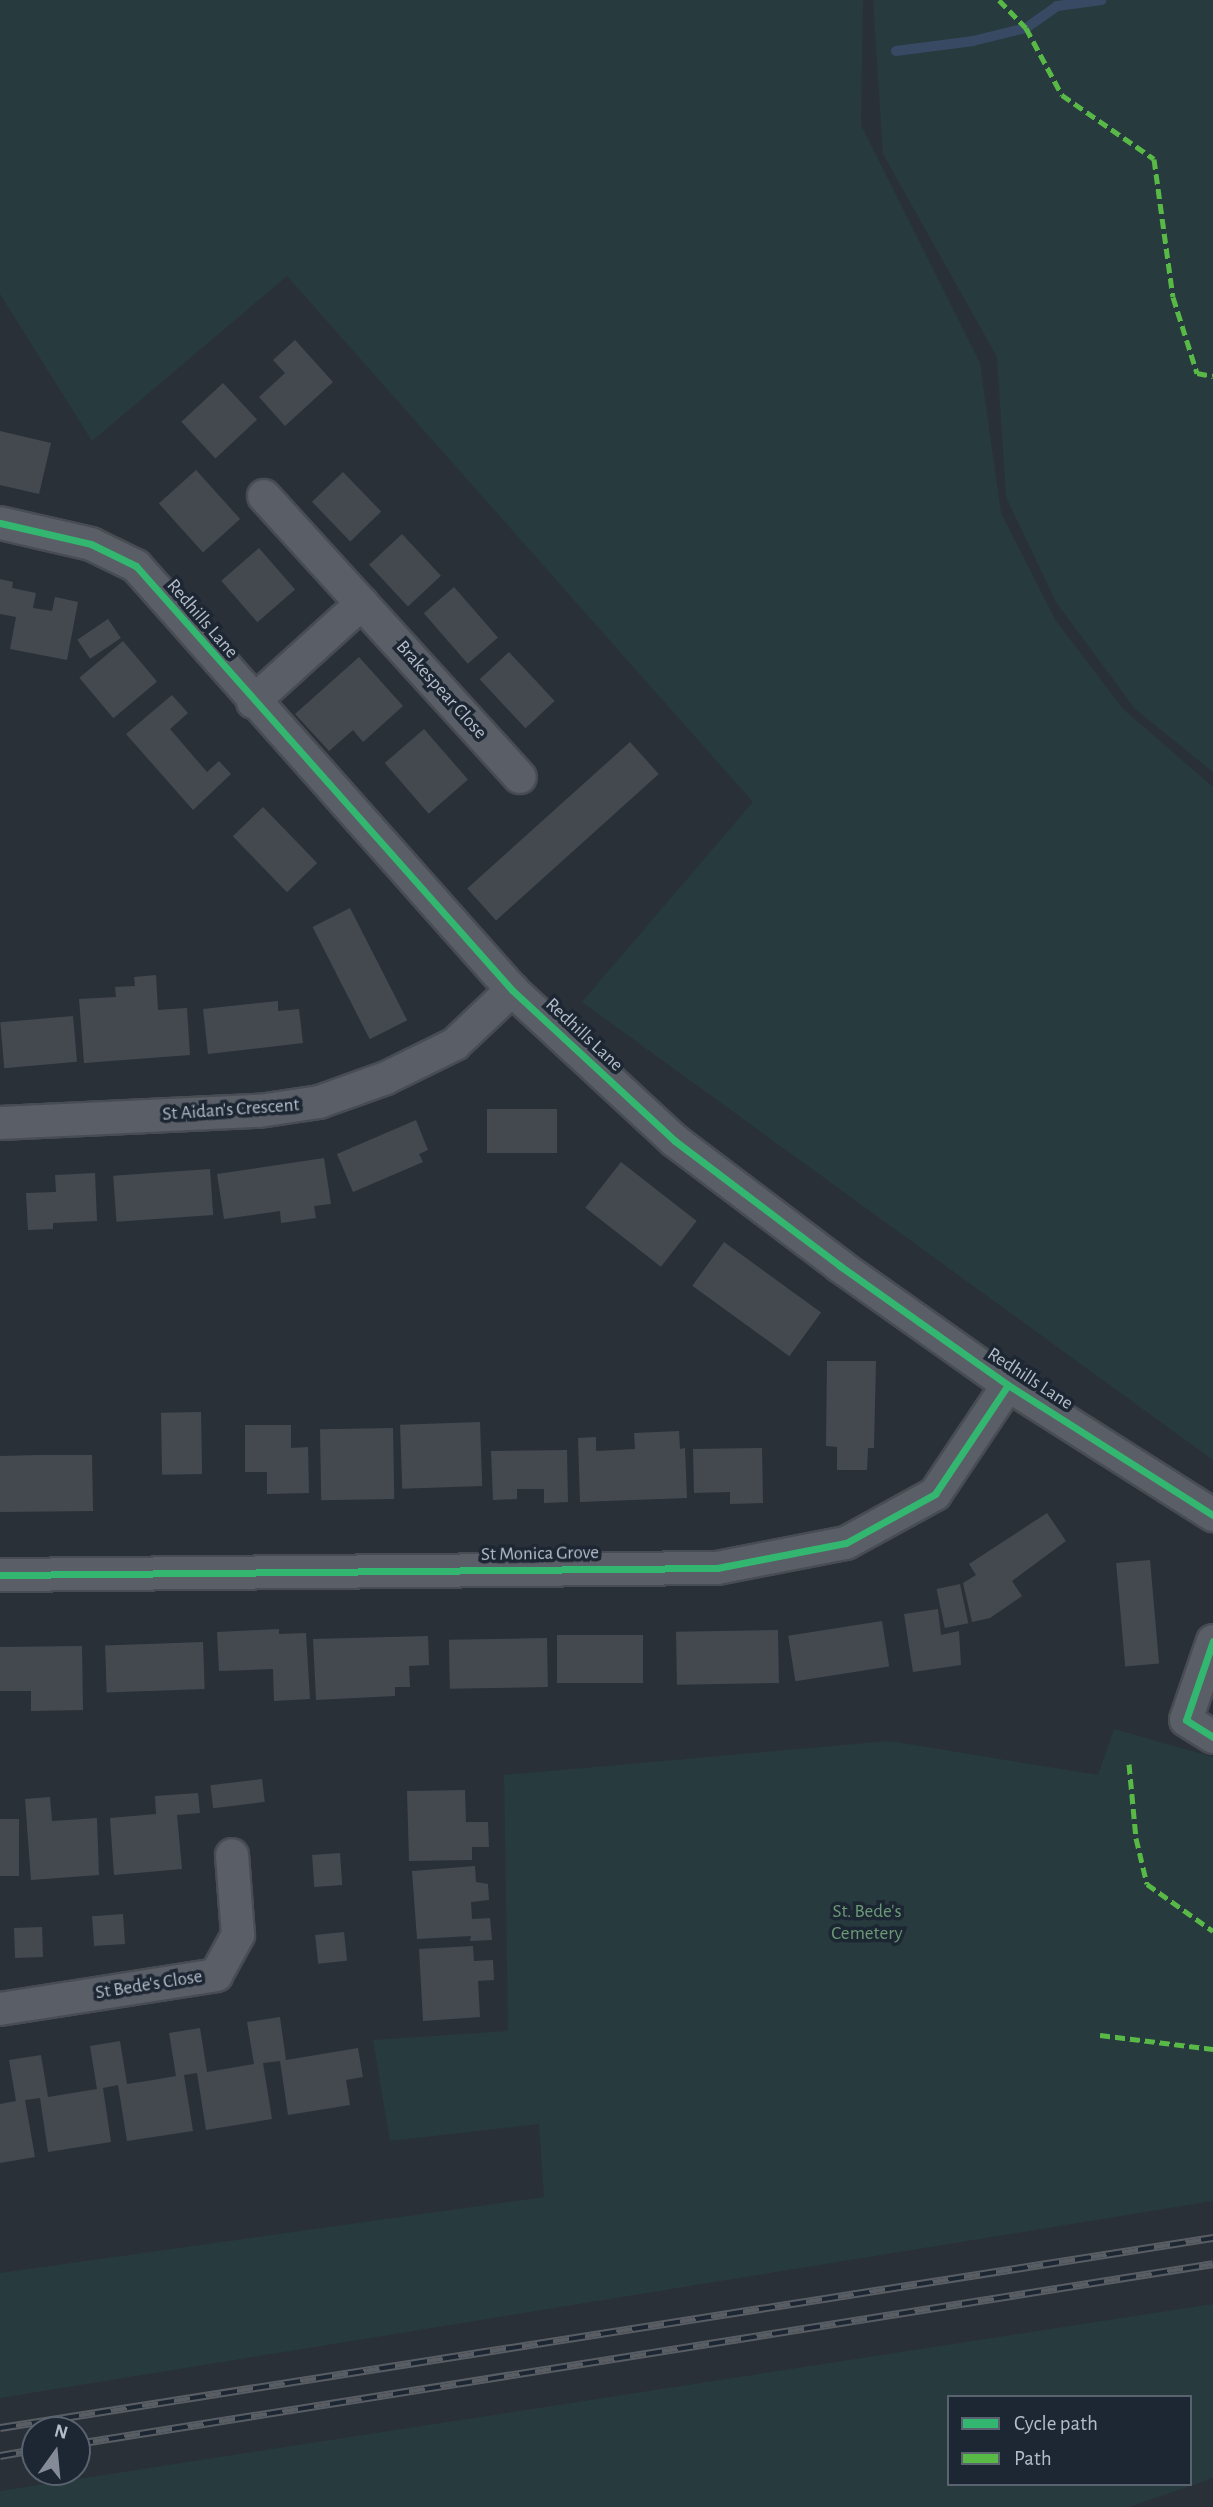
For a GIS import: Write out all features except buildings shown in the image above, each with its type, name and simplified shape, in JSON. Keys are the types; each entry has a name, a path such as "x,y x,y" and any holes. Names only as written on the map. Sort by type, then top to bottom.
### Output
{"street":[{"name":"Brakespear Close","path":"264,496 520,778"},
{"name":"Redhills Lane","path":"0,523 91,544 136,566 253,702 512,990 675,1141 840,1266 1008,1385 1213,1515"},
{"path":"253,702 362,603"},
{"name":"St Aidan's Crescent","path":"0,1123 259,1111 319,1102 386,1078 455,1044 512,990"},
{"name":"St Monica Grove","path":"0,1575 717,1568 846,1543 935,1494 1008,1385"},
{"path":"1213,1641 1186,1720 1213,1737"},
{"name":"St Bede's Close","path":"0,2009 216,1975 238,1935 232,1855"}],"green space":[{"path":"0,0 863,0 861,125 980,363 1001,513 1056,621 1123,709 1213,787 1213,1460 582,1002 753,802 287,276 92,441 0,294"},
{"path":"873,0 1213,0 1213,772 1135,709 1056,602 1006,497 997,357 883,154"},
{"name":"St. Bede's Cemetery","path":"1114,1729 1213,1757 1213,2201 0,2398 0,2273 544,2197 539,2124 390,2141 373,2040 508,2031 504,1775 889,1741 1098,1775"},
{"path":"1213,2304 1213,2478 1192,2485 1192,2395 947,2395 947,2486 1190,2486 1129,2507 0,2507 0,2491 32,2486 91,2486 91,2477"}],"waterway":[{"path":"896,51 973,41 1026,28 1057,6 1102,0"}],"railway":[{"path":"0,2428 1213,2238"},
{"path":"91,2442 1213,2264"},
{"path":"0,2456 21,2452"}],"marked path":[{"path":"999,0 1026,28 1062,95 1154,159 1173,297 1197,373 1213,376"},
{"path":"1129,1764 1136,1838 1147,1884 1213,1931"},
{"path":"1100,2035 1213,2049"}],"cycle path":[{"path":"0,523 91,544 136,566 512,990 675,1141 840,1266 1008,1385 1213,1515"},
{"path":"0,1575 717,1568 846,1543 935,1494 1008,1385"},
{"path":"1213,1641 1186,1720 1213,1737"}]}
